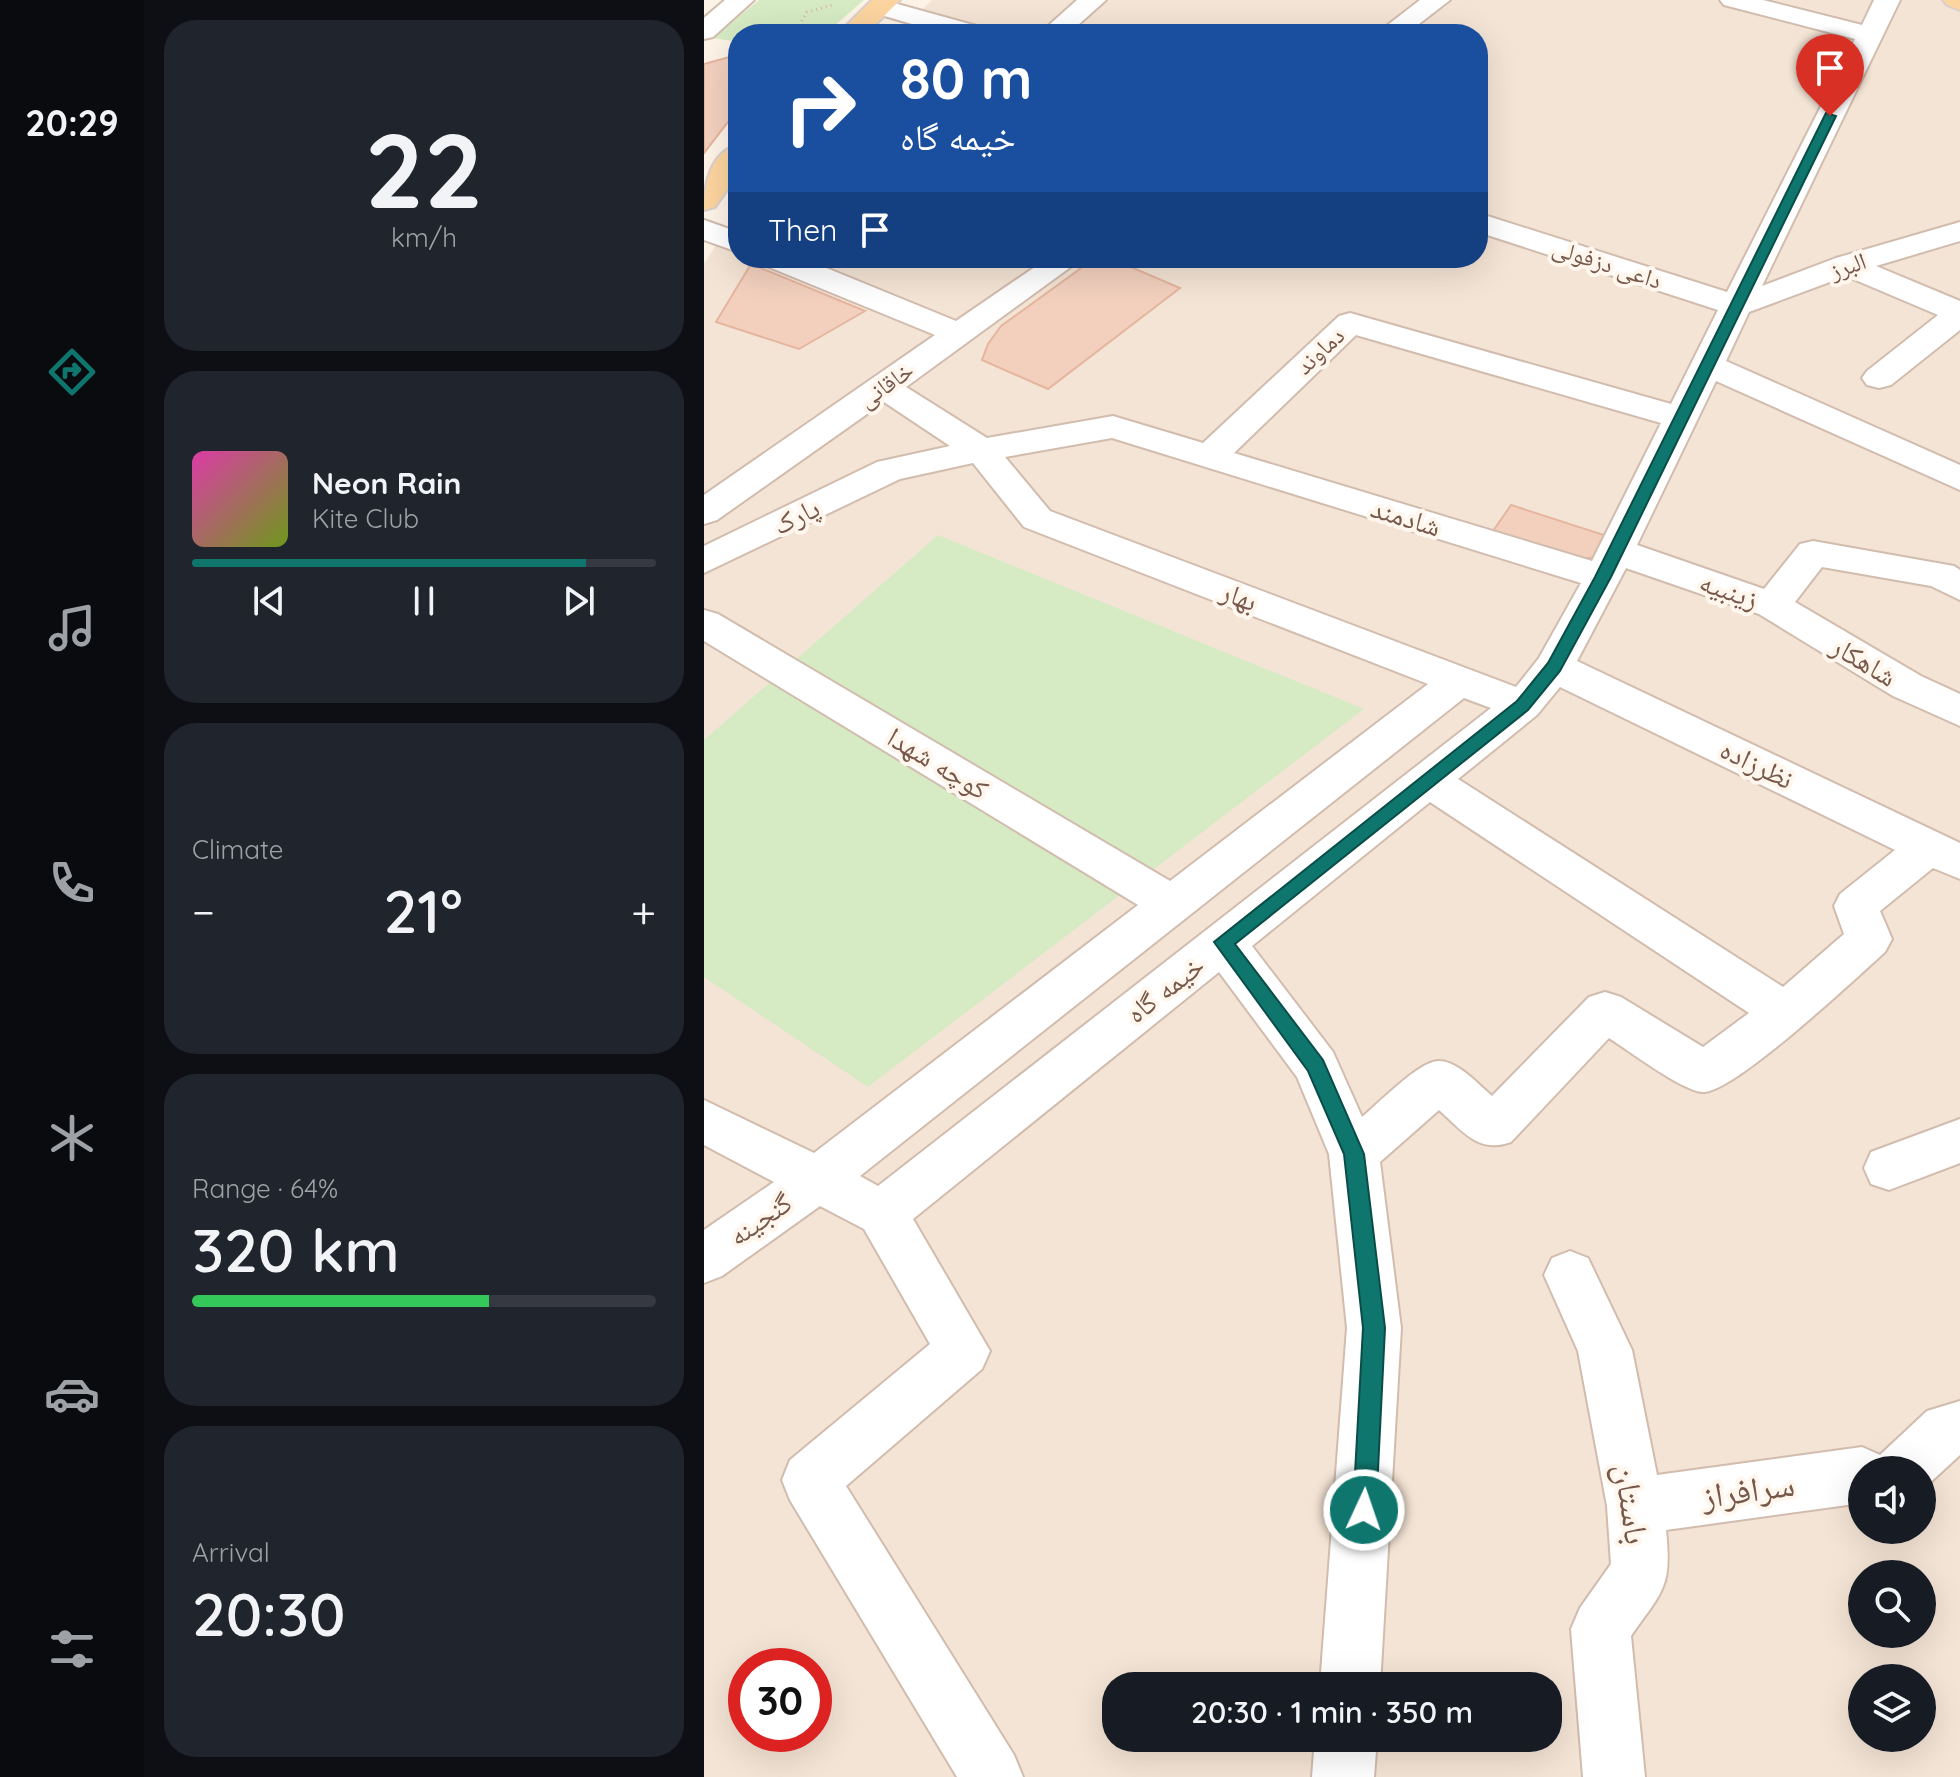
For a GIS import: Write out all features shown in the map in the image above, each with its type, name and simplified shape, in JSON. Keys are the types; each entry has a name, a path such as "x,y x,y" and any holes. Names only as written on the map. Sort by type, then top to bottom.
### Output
{"main road":[{"path":"862,24 883,4"},
{"path":"704,201 728,168"}],"street":[{"path":"704,31 741,0"},
{"path":"1064,24 1093,0"},
{"path":"1403,24 1437,0"},
{"path":"1733,0 1870,35"},
{"name":"خیمه گاه","path":"882,1213 1523,705 1554,667 1610,564 1887,0"},
{"path":"883,4 944,24"},
{"name":"داعی دزفولی","path":"1488,225 1737,306"},
{"path":"704,229 728,239"},
{"name":"البرز","path":"1737,306 1847,265 1960,231"},
{"path":"1847,265 1960,313 1879,378"},
{"path":"799,268 960,334"},
{"name":"خاقانی","path":"704,512 1054,268"},
{"name":"دماوند","path":"1209,457 1350,323 1681,418"},
{"path":"1708,365 1960,479"},
{"name":"بهار","path":"883,387 981,450 1037,519 1523,705"},
{"path":"981,450 1113,427 1209,457"},
{"name":"پارک","path":"704,561 889,470 981,450"},
{"name":"شادمند","path":"1209,457 1610,564"},
{"name":"زینبیه","path":"1610,564 1772,605 1813,553 1941,575 1960,587"},
{"name":"شاهکار","path":"1772,605 1907,686 1960,711"},
{"name":"کوچه شهدا","path":"704,623 1172,904"},
{"name":"نظرزاده","path":"1554,667 1944,854"},
{"name":"گنجینه","path":"704,1259 817,1180 1459,681"},
{"path":"1428,780 1786,1013"},
{"path":"1354,1154 1439,1081 1494,1127 1605,1011 1704,1072 1786,1013 1869,939 1856,906 1944,854"},
{"path":"1223,942 1316,1066 1354,1154 1374,1328 1351,1672"},
{"path":"704,1121 882,1213 963,1351 810,1480 992,1777"},
{"path":"1889,1168 1960,1141"},
{"name":"باستان","path":"1570,1275 1605,1350 1635,1506 1641,1572 1601,1629 1614,1777"},
{"path":"1918,1456 1947,1430 1960,1428"},
{"name":"سرافراز","path":"1635,1506 1848,1477"},
{"path":"1343,1777 1345,1752"}],"shaded area":[{"path":"932,0 1960,0 1960,1777 704,1777 704,264 728,227 728,268 1488,268 1488,24 907,24"}],"green space":[{"path":"759,0 864,0 836,24 730,24"},
{"path":"728,26 728,40 713,38"},
{"path":"938,535 1364,709 868,1087 704,977 704,740"}],"building":[{"path":"728,57 728,122 704,153 704,64"},
{"path":"749,268 761,268 865,311 799,349 716,322"},
{"path":"1081,268 1133,268 1180,288 1048,389 982,360 988,344 1001,326"},
{"path":"1511,505 1610,537 1600,557 1574,559 1491,534"}],"route":[{"path":"1364,1510 1374,1328 1354,1154 1316,1066 1223,942 1523,705 1554,667 1603,577 1830,116"}]}
